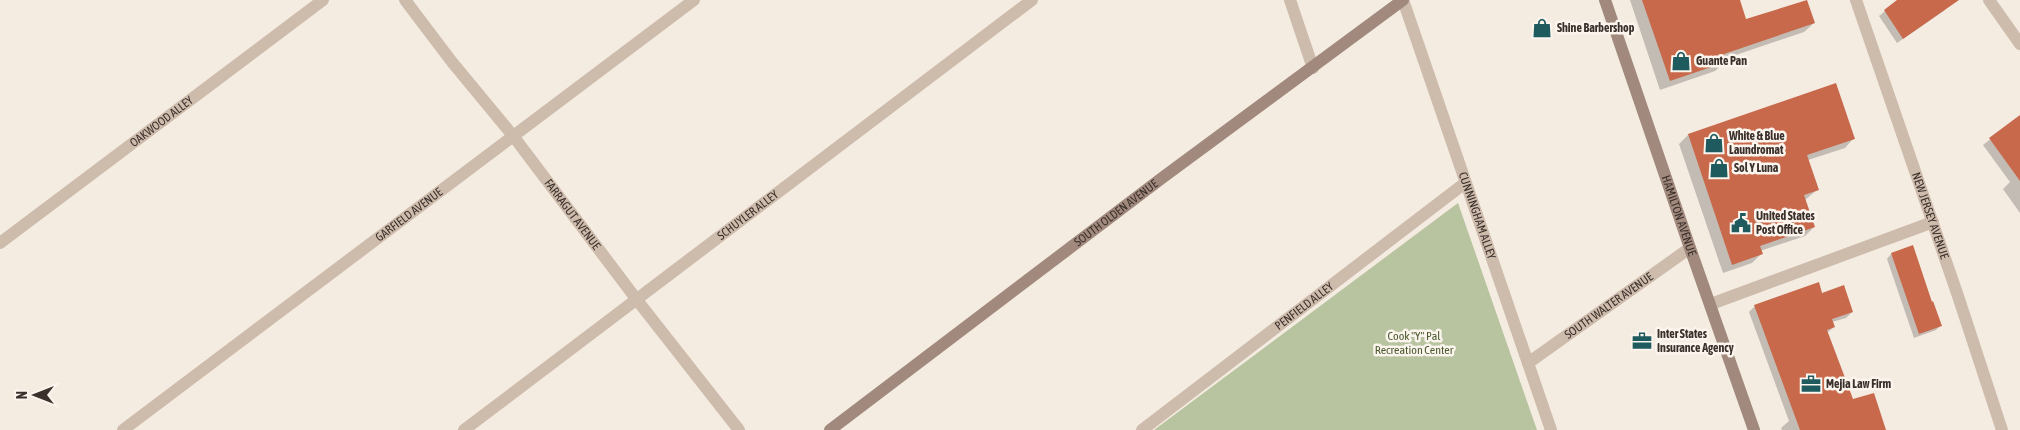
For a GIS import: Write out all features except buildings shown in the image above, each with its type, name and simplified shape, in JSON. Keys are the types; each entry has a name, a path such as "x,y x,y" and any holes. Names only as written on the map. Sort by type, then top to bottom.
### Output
{"main road":[{"name":"SOUTH OLDEN AVENUE","path":"830,430 1162,178 1403,0"},
{"name":"HAMILTON AVENUE","path":"1606,0 1754,430"}],"street":[{"name":"OAKWOOD ALLEY","path":"0,243 323,0"},
{"name":"FARRAGUT AVENUE","path":"405,0 452,62 514,137 637,300 739,430"},
{"name":"GARFIELD AVENUE","path":"123,430 694,0"},
{"name":"SCHUYLER ALLEY","path":"464,430 1032,0"},
{"path":"1290,0 1312,68"},
{"name":"CUNNINGHAM ALLEY","path":"1403,0 1550,430"},
{"name":"NEW JERSEY AVENUE","path":"1856,0 2002,430"},
{"path":"1989,0 2020,44"},
{"name":"PENFIELD ALLEY","path":"1142,430 1465,183"},
{"path":"1711,304 1932,222"},
{"name":"SOUTH WALTER AVENUE","path":"1528,363 1690,248"}],"green space":[{"name":"Cook \"Y\" Pal Recreation Center","path":"1458,203 1537,430 1154,430"}],"place":[{"name":"Shine Barbershop","path":"1542,28"},
{"name":"Guante Pan","path":"1681,61"},
{"name":"White & Blue Laundromat","path":"1714,143"},
{"name":"Sol Y Luna","path":"1719,168"},
{"name":"United States Post Office","path":"1741,223"},
{"name":"Inter States Insurance Agency","path":"1642,341"},
{"name":"Mejia Law Firm","path":"1811,384"}]}
